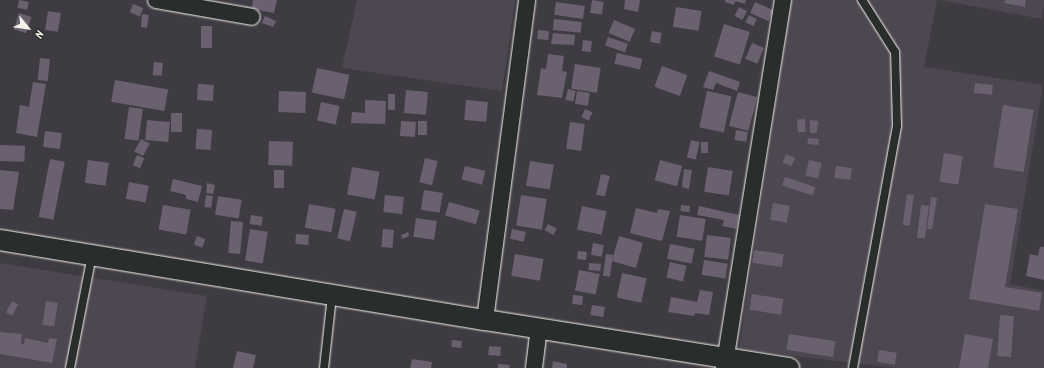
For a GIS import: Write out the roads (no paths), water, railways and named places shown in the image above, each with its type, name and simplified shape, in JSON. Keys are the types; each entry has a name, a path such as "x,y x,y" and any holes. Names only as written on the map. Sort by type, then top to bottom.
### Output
{"street":[{"path":"156,0 252,17"},
{"path":"484,320 527,0"},
{"path":"725,362 783,0"},
{"path":"0,240 332,294 725,362 789,368"},
{"path":"534,368 539,329"}],"lane":[{"path":"853,368 897,126 895,52 862,0"},
{"path":"70,368 92,255"},
{"path":"324,368 332,294"}]}
